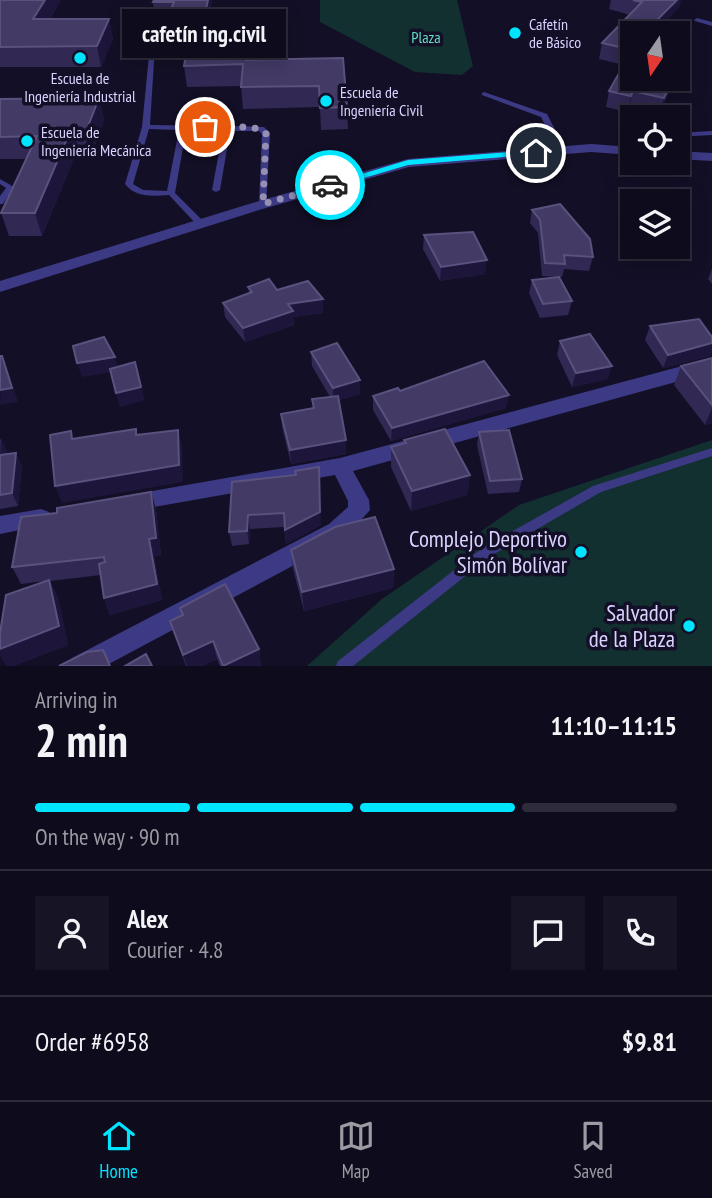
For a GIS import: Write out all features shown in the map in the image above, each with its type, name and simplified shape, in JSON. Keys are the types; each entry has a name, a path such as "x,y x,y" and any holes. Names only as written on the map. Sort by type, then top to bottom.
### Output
{"street":[{"path":"0,287 263,204 408,163 591,148 620,150"},
{"path":"690,156 712,157"},
{"path":"109,506 340,466 712,365"},
{"path":"81,666 337,531 359,510 359,500 340,466"},
{"path":"0,525 54,516"}],"lane":[{"path":"697,20 712,24"},
{"path":"152,46 146,127 129,184 136,192 171,193 201,224"},
{"path":"484,94 544,116 562,151"},
{"path":"146,127 252,127 266,133 263,204"},
{"path":"171,193 183,127"},
{"path":"216,190 227,127"},
{"path":"690,134 712,133"},
{"path":"0,181 10,187 0,202"},
{"path":"342,666 485,553 597,489 712,452"}],"green space":[{"name":"Plaza","path":"320,0 457,0 473,66 462,75 415,72 320,22"},
{"name":"Complejo Deportivo Simón Bolívar","path":"712,440 712,666 307,666 382,599 519,505"}],"building":[{"path":"0,0 45,0 33,19 109,19 97,46 0,47"},
{"path":"208,0 205,14 169,14 174,2 153,2"},
{"path":"633,0 677,0 656,21 623,21 642,2"},
{"path":"192,18 244,18 241,42 249,41 246,60 343,58 347,107 320,108 319,86 241,87 243,64 184,66"},
{"path":"620,25 620,47 602,43"},
{"path":"620,71 620,91 633,91 631,96 609,91"},
{"path":"633,91 667,91 664,98"},
{"path":"99,98 85,134 69,134 35,213 1,213 37,136 0,137 0,99"},
{"path":"560,204 590,239 593,257 564,255 565,264 545,263 540,220 532,210"},
{"path":"473,232 487,260 441,267 424,235"},
{"path":"559,277 572,301 543,304 532,280"},
{"path":"269,279 277,290 308,281 323,299 288,304 293,311 243,328 223,303 252,292 248,287"},
{"path":"699,319 712,337 712,343 668,355 650,326"},
{"path":"590,334 612,366 576,373 560,341"},
{"path":"104,337 115,357 77,363 73,346"},
{"path":"337,343 360,380 333,388 311,352"},
{"path":"2,356 12,388 0,390"},
{"path":"712,358 712,405 681,366"},
{"path":"484,361 509,395 392,428 373,396 398,388 400,391"},
{"path":"135,362 141,387 116,393 110,369"},
{"path":"338,396 346,440 290,450 281,414 314,408 312,399"},
{"path":"136,429 136,435 178,430 179,465 55,486 50,435 71,431 72,439"},
{"path":"445,429 470,475 412,491 391,447 406,443 404,440"},
{"path":"509,430 522,479 490,481 479,432"},
{"path":"16,453 12,493 0,495 0,455"},
{"path":"319,467 320,512 285,530 284,513 248,515 247,531 229,532 232,482 296,475 295,471"},
{"path":"151,492 156,538 149,539 157,584 104,598 99,564 105,562 104,557 12,567 21,517 57,513 57,508"},
{"path":"375,517 394,569 302,592 291,550 335,527"},
{"path":"49,580 59,626 0,649 6,595"},
{"path":"225,584 259,649 223,666 213,641 183,655 170,621 183,615 180,608"},
{"path":"103,650 110,666 59,666 87,652"},
{"path":"146,654 152,666 125,666"}],"way so far":[{"path":"205,127 252,127 266,133 263,204 330,185"}],"place":[{"name":"Cafetín de Básico","path":"515,33"},
{"name":"Escuela de Ingeniería Industrial","path":"80,58"},
{"name":"Escuela de Ingeniería Civil","path":"326,101"},
{"name":"cafetín ing.civil","path":"205,127"},
{"name":"Escuela de Ingeniería Mecánica","path":"27,141"},
{"name":"Complejo Deportivo Simón Bolívar","path":"581,552"},
{"name":"Salvador de la Plaza","path":"689,626"}],"route":[{"path":"330,185 408,163 536,153"}]}
